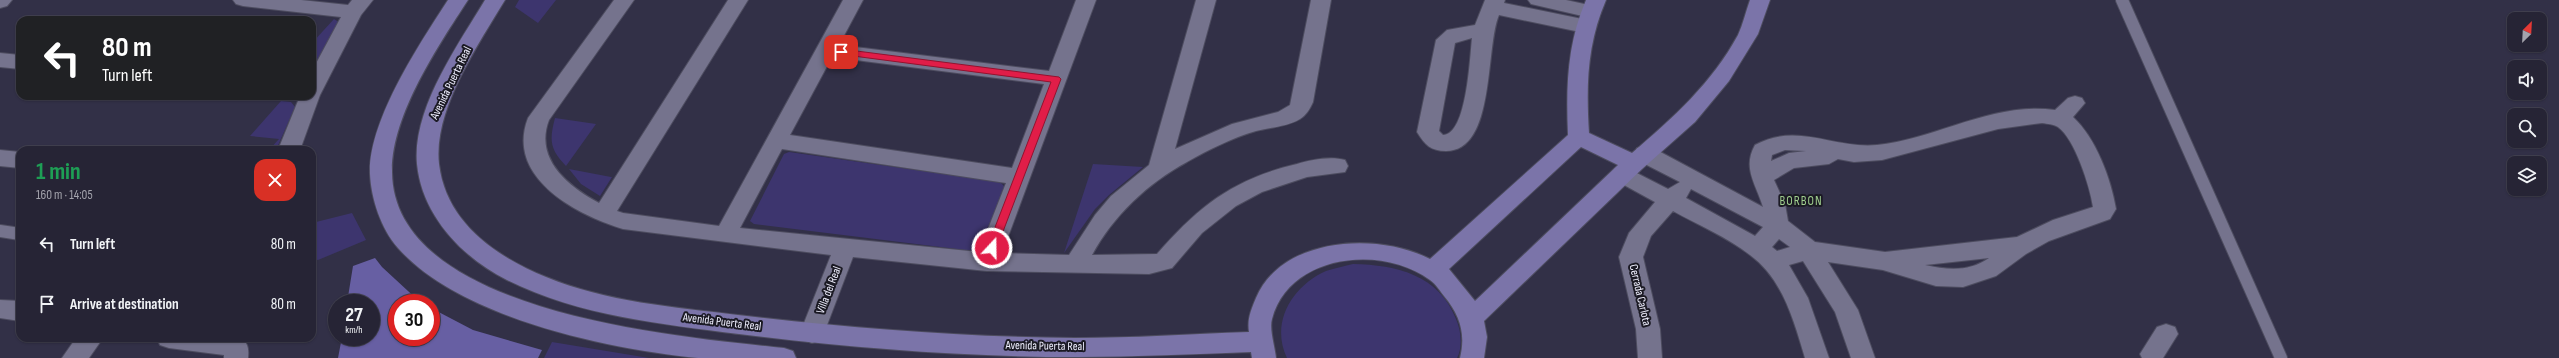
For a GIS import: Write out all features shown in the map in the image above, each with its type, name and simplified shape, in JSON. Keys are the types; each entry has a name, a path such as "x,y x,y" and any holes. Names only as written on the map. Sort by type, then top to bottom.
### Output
{"main road":[{"path":"458,0 425,52 392,119 381,172 387,206 394,225 406,241 426,261 450,278 480,294 518,310 603,332 709,349 784,358"},
{"name":"Avenida Puerta Real","path":"495,0 464,52 431,124 428,163 438,195 465,239 515,273 557,291 616,307 805,332 917,341 1050,347 1261,350"},
{"path":"1472,318 1634,163 1688,117 1722,76 1748,34 1760,0"},
{"path":"1579,137 1575,77 1581,36 1591,13"},
{"path":"425,52 464,52"},
{"path":"1579,137 1634,163"},
{"path":"1434,269 1579,137"},
{"path":"1261,350 1260,312 1275,286 1299,265 1331,252 1366,248 1402,254 1434,269 1458,291 1472,318 1476,346 1472,358"}],"street":[{"path":"243,0 358,6 316,84"},
{"path":"624,0 539,118 534,131 539,161 550,178 573,199 603,215 647,225 725,235 987,262 1075,265 1149,265 1164,262 1194,227 1228,200 1254,186 1283,175 1307,169 1337,166"},
{"path":"603,215 738,0"},
{"path":"725,235 853,0"},
{"path":"987,262 1086,0"},
{"path":"1160,166 1206,0"},
{"path":"1075,265 1099,224 1136,185 1160,166 1225,135 1253,124 1286,116 1298,110 1303,100 1321,0"},
{"path":"1538,0 1591,13"},
{"path":"1483,30 1454,35 1446,40 1428,132 1437,143 1450,145 1460,140 1470,117 1483,30 1494,4 1591,13"},
{"path":"826,50 1056,79"},
{"path":"0,60 16,62"},
{"path":"290,146 308,100"},
{"path":"2067,110 2103,198 2105,209 2102,214 2062,226 2022,245 1885,261 1809,250 1766,254 1778,225 1772,199 1760,176 1759,163 1763,150 1779,143 1810,144 1854,154 1881,152 2028,115 2067,110"},
{"path":"777,141 1019,177"},
{"path":"0,158 16,160"},
{"path":"1634,163 1691,179 1778,225 1809,250 1846,310 1864,358"},
{"path":"1634,163 1672,199 1766,254 1800,304 1817,358"},
{"name":"Cerrada Carlota","path":"1650,358 1648,329 1631,257 1632,250 1647,225 1691,179"},
{"name":"Villa del Real","path":"805,332 837,247"},
{"path":"0,308 16,310"},
{"path":"2149,357 2166,334"},
{"path":"74,358 88,342"},
{"path":"198,342 235,347 238,349 236,358"}],"lane":[{"path":"2122,0 2281,358"},
{"path":"0,232 16,234"}],"shaded area":[{"path":"519,0 556,0 538,23 515,7"},
{"path":"334,19 340,23 316,64 316,39"},
{"path":"281,101 291,102 295,107 278,146 273,146 279,139 250,136"},
{"path":"555,118 596,124 566,166 557,155 552,144 552,133"},
{"path":"789,152 1000,182 1005,187 981,247 973,251 754,224 750,221 784,154"},
{"path":"1093,164 1143,167 1109,195 1095,209 1064,253"},
{"path":"569,169 612,177 600,196 581,184"},
{"path":"352,213 366,240 316,260 316,222"},
{"path":"375,258 382,267 411,294 388,294 388,346 440,346 440,313 473,330 542,350 538,358 338,358 340,346 380,346 380,294 348,294 353,266"},
{"path":"1353,264 1400,270 1415,275 1439,292 1448,304 1459,328 1461,344 1457,358 1287,358 1282,345 1281,332 1287,307 1294,296 1303,286 1326,271"},
{"path":"552,342 649,358 544,358"}],"district":[{"name":"BORBON","path":"1801,201"}],"route":[{"path":"841,52 1056,79 992,248"}]}
